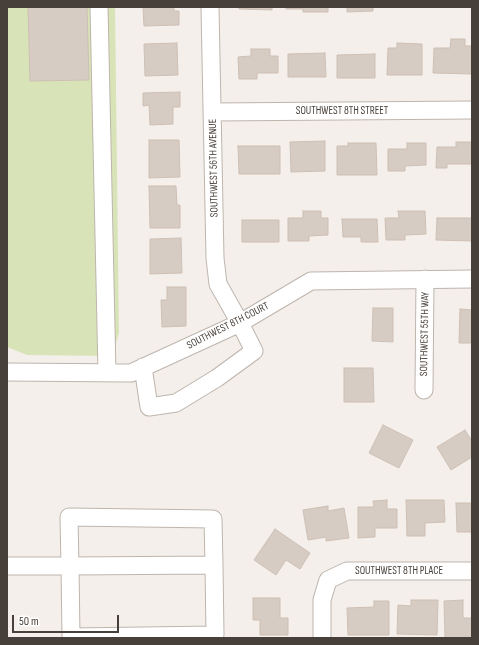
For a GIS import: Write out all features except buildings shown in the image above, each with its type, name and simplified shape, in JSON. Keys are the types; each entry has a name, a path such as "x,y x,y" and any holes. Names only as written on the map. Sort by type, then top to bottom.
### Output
{"street":[{"path":"99,7 107,373"},
{"name":"SOUTHWEST 56TH AVENUE","path":"143,367 149,408 176,403 217,378 254,351 218,284 215,258 210,7"},
{"name":"SOUTHWEST 8TH STREET","path":"213,112 472,110"},
{"name":"SOUTHWEST 55TH WAY","path":"424,390 425,279"},
{"name":"SOUTHWEST 8TH COURT","path":"7,372 131,373 240,323 311,281 472,279"},
{"path":"69,517 213,519 214,565 215,635 71,637 69,517"},
{"path":"7,566 214,565"},
{"name":"SOUTHWEST 8TH PLACE","path":"322,638 322,600 328,580 347,571 472,571"}],"green space":[{"path":"7,7 115,7 119,333 112,356 27,355 7,347"}]}
